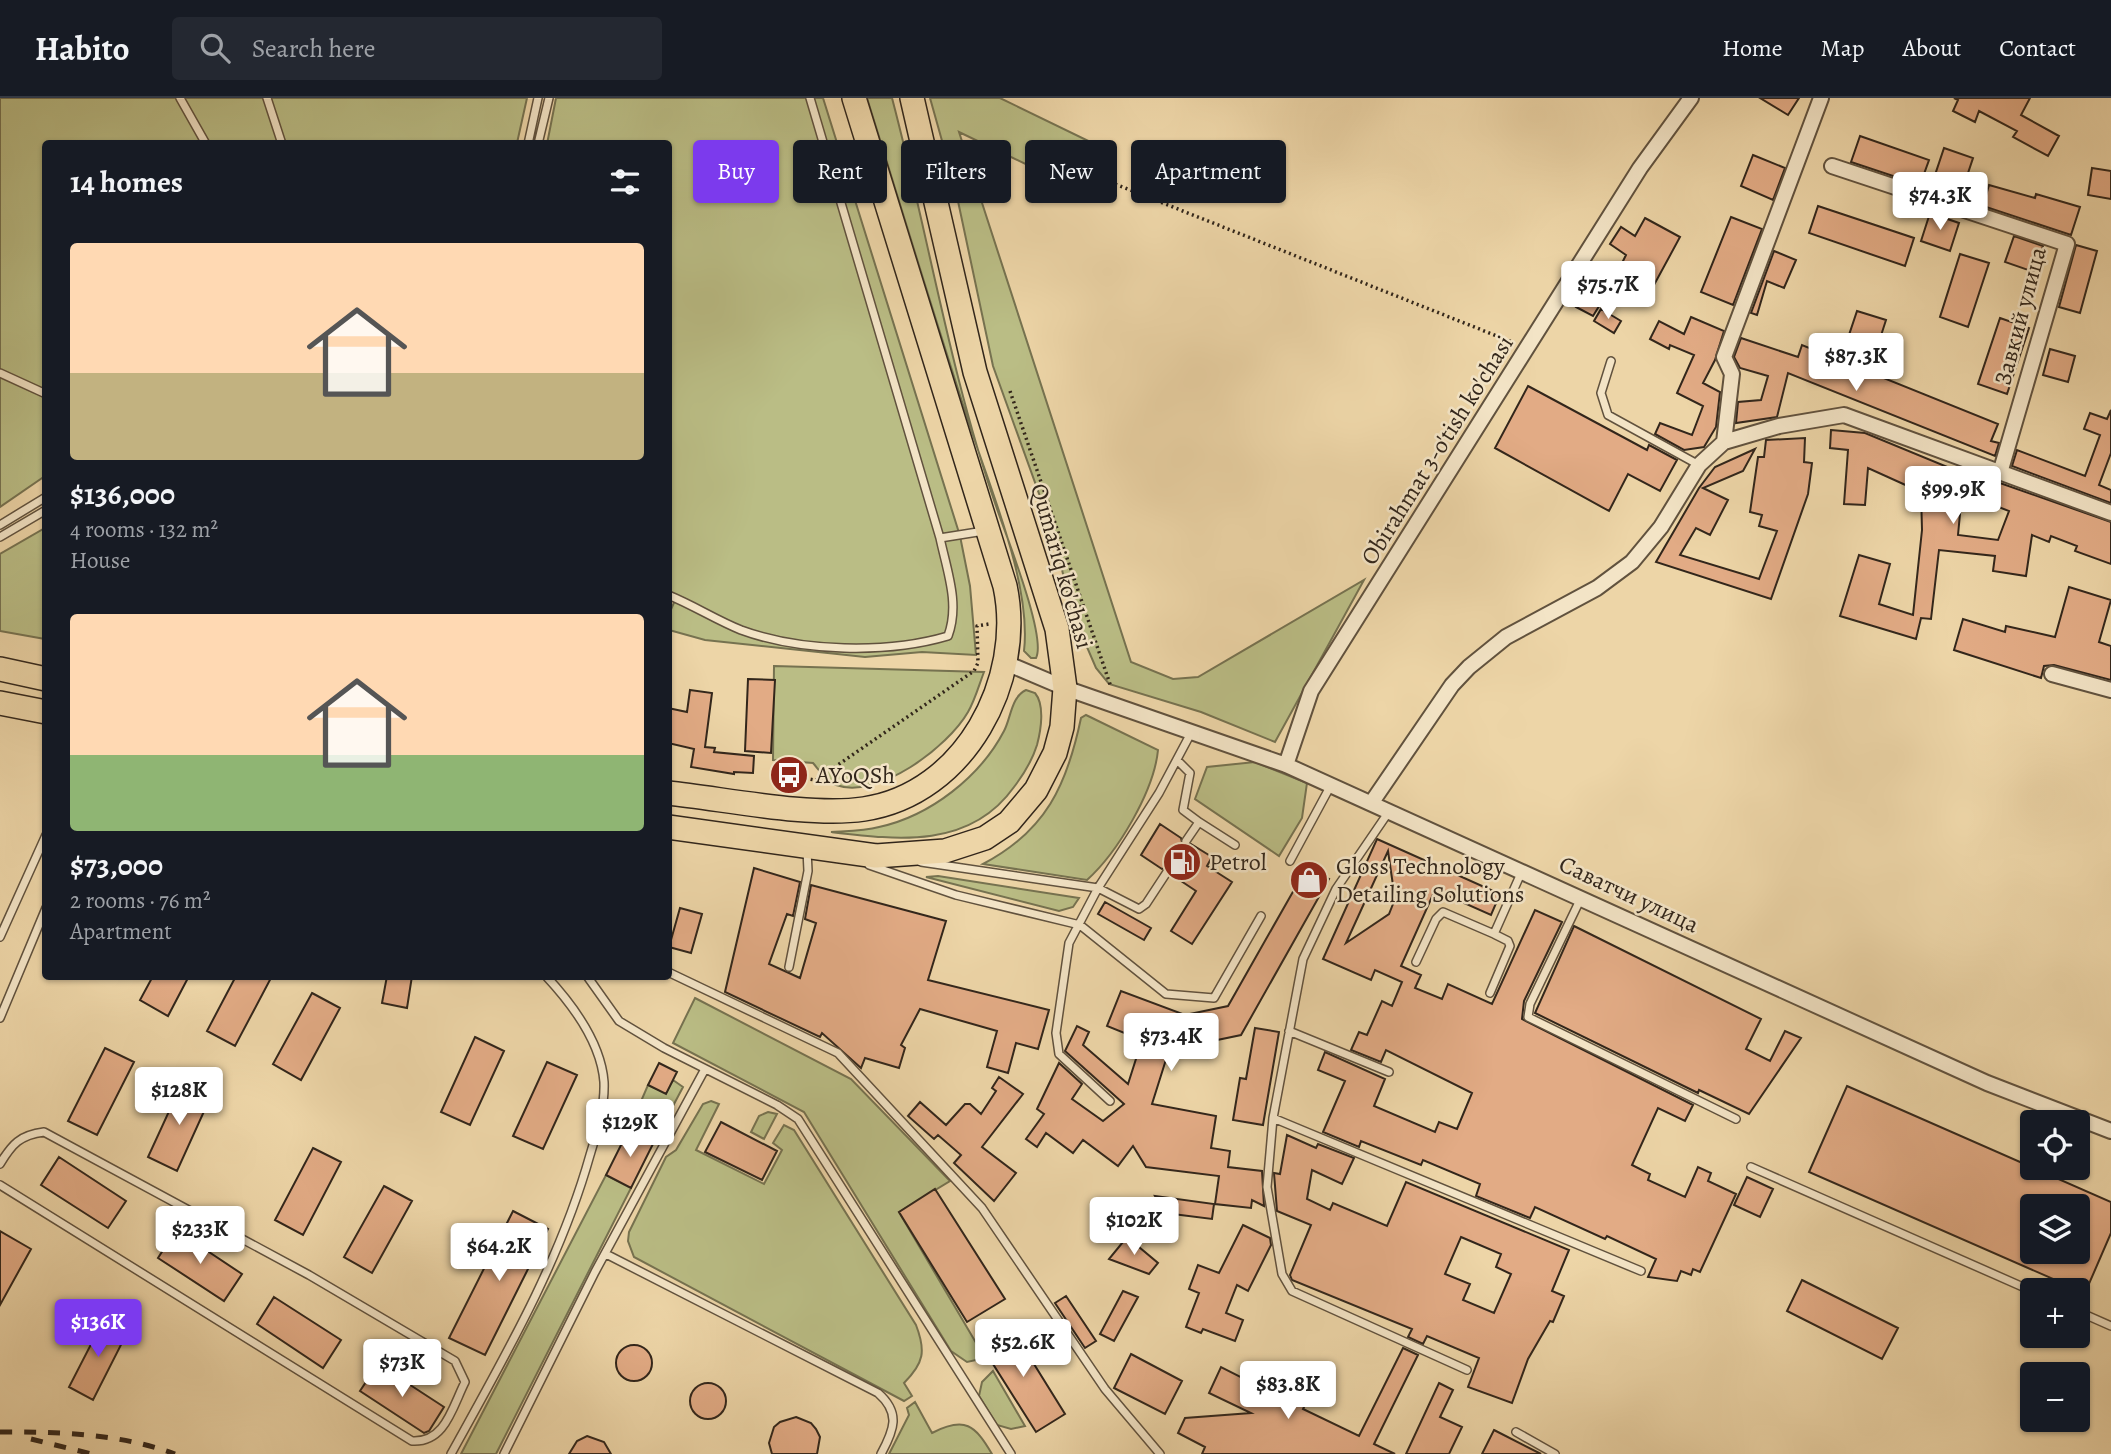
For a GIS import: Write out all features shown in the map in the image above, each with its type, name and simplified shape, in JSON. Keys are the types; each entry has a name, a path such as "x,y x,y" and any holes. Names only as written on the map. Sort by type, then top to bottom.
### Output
{"main road":[{"path":"672,793 834,810 862,809 891,803 935,777 964,749 996,698 1006,663 1007,595 854,98"},
{"name":"Qumariq ko'chasi","path":"672,828 876,856 918,855 959,848 985,838 1009,822 1028,802 1050,765 1062,727 1065,688 1053,614 967,343 912,98"},
{"path":"0,669 42,678"},
{"path":"0,703 42,711"}],"street":[{"name":"Obirahmat 3-o'tish ko'chasi","path":"1286,765 1311,691 1640,168 1691,98"},
{"path":"1724,442 1730,409 1731,374 1724,357 1821,98"},
{"name":"Завкий улица","path":"1832,166 2067,244 2000,473"},
{"path":"1372,802 1452,685 1469,667 1506,637 1597,588 1632,562 1661,527 1699,465 1724,442 1779,426 1844,415 2111,513"},
{"name":"Саватчи улица","path":"1006,663 1065,688 1286,765 1987,1083 2111,1131"},
{"path":"2052,674 2111,690"}],"lane":[{"path":"180,98 204,140"},
{"path":"267,98 281,140"},
{"path":"529,140 538,98"},
{"path":"539,140 549,98"},
{"path":"672,597 741,630 783,642 868,648 919,645 948,636 954,621 954,601 940,538 810,98"},
{"path":"1611,361 1601,393 1608,415 1699,465"},
{"path":"0,373 42,392"},
{"path":"0,525 42,499"},
{"path":"0,537 42,511"},
{"path":"940,538 988,530"},
{"path":"1110,1101 1059,1054 1056,1033 1069,943 1098,888 1191,733"},
{"path":"1177,760 1190,773 1183,810 1235,845"},
{"path":"1290,861 1331,785"},
{"path":"1390,810 1336,889 1303,959 1273,1118 1267,1187 1285,1283 1302,1297 1467,1370"},
{"path":"1186,841 1199,822"},
{"path":"0,937 42,844"},
{"path":"789,967 813,847 957,895 1080,925 1166,994 1214,998 1261,916"},
{"path":"876,856 1098,888 1139,909 1146,904 1167,872"},
{"path":"1494,934 1522,870"},
{"path":"1581,897 1530,1004 1528,1017 1736,1119"},
{"path":"1416,962 1436,919 1443,912 1508,942 1510,946 1490,993"},
{"path":"0,1017 42,917"},
{"path":"672,974 838,1053 982,1208 1105,1389 1160,1454"},
{"path":"451,1454 520,1329 560,1243 599,1126 604,1083 593,1040 574,1010 549,980"},
{"path":"589,980 619,1021 777,1105 797,1119 1011,1454"},
{"path":"1289,1031 1389,1072"},
{"path":"503,1454 705,1069"},
{"path":"1273,1118 1641,1271"},
{"path":"0,1164 11,1146 25,1134 44,1132 309,1275 455,1361 465,1382 437,1437 426,1442 412,1441 0,1185"},
{"path":"1751,1167 2020,1286"},
{"path":"606,1254 878,1393 893,1410 895,1420 894,1430 881,1454"},
{"path":"2090,1317 2111,1326"},
{"path":"1516,1432 1555,1454"}],"path":[{"path":"1117,185 1527,349"},
{"path":"1010,391 1112,688"},
{"path":"1071,610 1083,606"},
{"path":"816,780 974,671 978,663 977,626"},
{"path":"789,775 830,783"}],"green space":[{"path":"0,98 527,98 518,140 42,140 42,478 0,507"},
{"path":"556,98 823,98 836,140 793,140 793,203 856,203 960,536 970,586 976,655 922,652 865,657 705,640 672,631 672,607 676,598 672,596 672,140 548,140"},
{"path":"867,98 892,98 903,140 901,203 917,203 952,354 979,451 887,162 887,140 880,140"},
{"path":"930,98 1000,98 1086,140 1025,140 1025,164 1011,157 1011,140 976,140 959,132 962,140 942,140"},
{"path":"958,203 982,203 1131,662 1173,679 1198,677 1364,580 1275,742 1201,712 1109,684 1096,668 1071,610 1055,538 993,366"},
{"path":"979,451 996,501 1008,538 996,506"},
{"path":"42,530 42,638 0,631 0,554"},
{"path":"1008,538 1036,629 1036,658 1031,658 1024,651 1025,624 1021,594"},
{"path":"774,666 984,672 968,712 945,740 929,754 891,778 853,788 836,785 823,776 813,763 773,760"},
{"path":"1026,690 1035,693 1040,704 1041,725 1037,745 1021,777 996,807 976,821 954,831 931,836 882,837 831,832 867,829 898,822 935,804 952,792 982,764 994,748 1004,731 1014,703"},
{"path":"1086,715 1158,750 1150,784 1142,802 1111,854 1087,880 983,864 1023,837 1050,804 1069,764 1081,718"},
{"path":"1255,762 1307,783 1302,818 1279,856 1195,799 1207,767"},
{"path":"938,876 1079,898 1073,907 1059,911 926,877"},
{"path":"695,998 851,1079 950,1181 899,1212 985,1358 967,1362 951,1351 804,1112 673,1043"},
{"path":"673,1080 683,1087 654,1142 629,1129 648,1085 666,1093"},
{"path":"711,1101 719,1104 696,1150 764,1184 782,1150 773,1143 784,1125 794,1130 916,1325 921,1342 921,1356 916,1369 904,1383 912,1396 904,1401 634,1257 628,1241 629,1232 666,1157 676,1150 703,1104"},
{"path":"768,1112 777,1114 764,1139 751,1132 759,1116"},
{"path":"606,1175 631,1188 496,1454 461,1454"},
{"path":"993,1371 1025,1426 1011,1429 997,1425 979,1396 982,1382"},
{"path":"915,1402 932,1433 953,1425 968,1426 980,1436 992,1454 889,1454 909,1415 907,1408"}],"building":[{"path":"1760,98 1799,98 1788,115"},
{"path":"1954,98 2030,98 2021,115 2059,136 2048,156 2013,137 2017,131 1979,111 1975,122 1953,111 1958,100"},
{"path":"1860,136 1929,160 1920,185 1851,162"},
{"path":"1944,148 1973,158 1964,185 1935,175"},
{"path":"1753,155 1785,168 1773,200 1741,186"},
{"path":"2092,168 2111,171 2111,199 2088,195"},
{"path":"1989,185 2035,198 2036,194 2080,207 2071,235 1983,206"},
{"path":"1818,206 1914,238 1905,266 1809,233"},
{"path":"1930,213 1959,223 1950,251 1921,241"},
{"path":"1731,217 1762,229 1733,305 1701,292"},
{"path":"1645,218 1680,237 1654,285 1620,267 1626,255 1610,244 1621,227 1635,236"},
{"path":"2014,236 2043,246 2034,272 2005,262"},
{"path":"2076,245 2097,251 2080,313 2059,307"},
{"path":"1774,251 1796,260 1784,288 1767,281 1757,315 1751,313"},
{"path":"1960,254 1989,263 1968,327 1940,317"},
{"path":"1592,280 1609,290 1593,316 1576,307"},
{"path":"1601,309 1621,321 1614,333 1594,321"},
{"path":"1857,311 1886,320 1877,348 1848,338"},
{"path":"1691,317 1724,331 1715,360 1703,383 1720,392 1716,427 1704,447 1684,450 1655,434 1660,423 1692,435 1703,406 1677,393 1694,355 1670,345 1669,349 1650,339 1659,321 1684,334"},
{"path":"2000,318 2029,328 2007,394 1978,384"},
{"path":"1741,338 1798,357 1802,345 1998,424 1991,441 1999,443 1995,456 1788,373 1777,417 1736,423 1738,402 1761,400 1768,376 1740,368 1734,357"},
{"path":"2050,349 2075,356 2068,382 2043,375"},
{"path":"1528,386 1647,450 1649,445 1677,460 1660,491 1628,474 1609,511 1495,448"},
{"path":"2111,410 2111,453 2099,485 2111,490 2111,503 2012,466 2017,450 2085,476 2100,435 2084,429 2090,413 2107,419"},
{"path":"1831,430 1865,433 1998,488 2000,483 2111,522 2111,564 2075,551 2077,546 2051,536 2049,542 2032,535 2026,576 1993,571 1995,556 1939,550 1931,619 1921,618 1916,639 1840,616 1859,555 1890,564 1879,604 1913,615 1922,530 1921,492 1868,468 1865,505 1844,504 1848,450 1830,448","holes":["1962,493 2009,511 1998,540 1958,535"]},
{"path":"1805,438 1804,462 1812,463 1808,494 1771,599 1656,562 1699,488 1715,467 1755,449 1743,471 1703,488 1728,500 1710,535 1696,528 1680,555 1759,579 1777,531 1759,526 1762,515 1750,512 1758,457 1764,457 1766,440"},
{"path":"2069,587 2111,600 2099,642 2111,646 2111,680 2054,665 2044,666 2041,678 1954,650 1963,619 2005,632 2006,626 2055,637"},
{"path":"748,679 775,680 771,753 745,751"},
{"path":"690,690 712,693 705,747 715,748 714,752 754,756 753,773 734,774 691,767 694,749 672,744 672,709 687,712"},
{"path":"1160,824 1181,838 1183,846 1191,844 1212,857 1207,866 1232,882 1192,944 1171,931 1196,891 1172,875 1170,867 1162,869 1141,855"},
{"path":"1377,839 1500,894 1491,915 1435,890 1401,966 1421,975 1415,988 1442,999 1448,984 1492,1004 1535,910 1562,922 1524,1001 1522,1019 1693,1105 1685,1121 1658,1108 1632,1165 1650,1174 1648,1180 1685,1197 1698,1167 1711,1173 1708,1181 1736,1194 1700,1272 1693,1269 1691,1275 1681,1271 1677,1281 1648,1277 1656,1259 1607,1236 1605,1239 1535,1207 1530,1218 1476,1196 1480,1184 1423,1160 1421,1165 1361,1141 1359,1147 1323,1132 1345,1081 1318,1070 1325,1052 1385,1079 1374,1106 1435,1132 1439,1122 1457,1129 1472,1093 1386,1050 1381,1062 1351,1050 1359,1032 1367,1035 1382,1001 1392,1006 1402,982 1375,970 1371,980 1323,959","holes":["1388,851 1395,899 1389,914 1346,943"]},
{"path":"1307,867 1329,879 1241,1035 1169,1050 1152,1104 1216,1116 1211,1148 1230,1151 1228,1167 1262,1171 1264,1206 1252,1200 1251,1208 1215,1204 1219,1176 1146,1167 1133,1146 1118,1166 1083,1140 1073,1153 1046,1133 1037,1147 1026,1139 1044,1114 1037,1109 1059,1063 1082,1084 1072,1099 1103,1121 1124,1104 1065,1051 1077,1026 1089,1032 1083,1045 1128,1084 1142,1040 1107,1026 1121,991 1185,1015 1228,1006"},
{"path":"754,868 800,882 793,916 787,914 769,964 800,978 816,923 805,919 811,885 946,921 928,980 1049,1010 1038,1049 1016,1043 1008,1073 987,1067 997,1031 920,1009 901,1045 905,1048 899,1068 865,1058 861,1068 822,1033 820,1037 725,992"},
{"path":"1105,902 1151,928 1144,940 1098,914"},
{"path":"680,908 702,914 691,953 672,948 672,936"},
{"path":"1574,926 1761,1019 1746,1049 1770,1061 1785,1031 1801,1038 1749,1114 1699,1090 1698,1093 1535,1013"},
{"path":"151,980 187,980 168,1016 140,1000"},
{"path":"234,980 270,980 235,1046 207,1031"},
{"path":"386,980 411,980 407,1008 382,1003"},
{"path":"312,993 340,1008 301,1080 273,1064"},
{"path":"1255,1028 1279,1032 1263,1125 1233,1120 1240,1078 1246,1079"},
{"path":"475,1037 504,1051 470,1125 441,1112"},
{"path":"105,1048 134,1062 97,1135 68,1121"},
{"path":"547,1062 577,1075 543,1149 513,1136"},
{"path":"659,1063 677,1072 666,1094 648,1085"},
{"path":"999,1077 1023,1094 982,1147 1016,1173 994,1201 954,1163 961,1155 938,1135 934,1139 908,1116 920,1102 946,1125 965,1104 970,1104 981,1114 996,1091 992,1088"},
{"path":"182,1083 211,1096 177,1171 148,1157"},
{"path":"1847,1086 2020,1162 2020,1180 2061,1180 2111,1202 2111,1233 2090,1281 2090,1278 2051,1278 1809,1172"},
{"path":"721,1122 777,1151 762,1180 705,1152"},
{"path":"629,1129 654,1142 631,1188 606,1175"},
{"path":"1287,1135 1316,1148 1318,1144 1354,1158 1342,1184 1312,1170 1307,1199 1330,1210 1333,1203 1387,1226 1406,1182 1569,1250 1552,1291 1564,1296 1553,1322 1550,1321 1528,1359 1512,1403 1468,1387 1479,1358 1427,1336 1423,1344 1408,1337 1412,1329 1292,1280 1290,1275 1311,1225 1277,1211 1274,1173 1280,1174","holes":["1461,1237 1501,1254 1496,1267 1511,1274 1494,1313 1463,1300 1470,1284 1445,1274"]},
{"path":"313,1148 341,1162 303,1235 275,1220"},
{"path":"59,1157 126,1201 108,1228 41,1185"},
{"path":"1747,1177 1773,1189 1760,1217 1734,1205"},
{"path":"384,1186 412,1201 372,1273 344,1257"},
{"path":"935,1189 1005,1299 967,1322 899,1212"},
{"path":"1155,1196 1214,1204 1212,1219 1165,1213"},
{"path":"513,1211 548,1229 485,1355 449,1338"},
{"path":"1243,1225 1270,1238 1271,1245 1248,1291 1237,1285 1226,1313 1243,1320 1235,1341 1203,1329 1201,1333 1186,1327 1199,1293 1189,1289 1198,1265 1219,1273"},
{"path":"176,1230 242,1274 224,1301 158,1258"},
{"path":"0,1231 31,1249 0,1305"},
{"path":"1127,1237 1158,1263 1149,1274 1109,1259"},
{"path":"1802,1280 1898,1328 1882,1359 1787,1311"},
{"path":"1123,1291 1138,1297 1114,1341 1100,1334"},
{"path":"1066,1296 1096,1341 1085,1348 1055,1303"},
{"path":"274,1297 341,1340 323,1368 257,1324"},
{"path":"104,1319 128,1331 93,1400 69,1387"},
{"path":"1011,1327 1065,1414 1036,1432 981,1345"},
{"path":"634,1345 647,1350 652,1363 647,1376 634,1381 621,1376 616,1363 621,1350"},
{"path":"1403,1348 1418,1355 1374,1444 1395,1454 1202,1454 1205,1447 1178,1433 1185,1418 1251,1413 1209,1393 1221,1367 1290,1402 1293,1396 1306,1403 1303,1409 1359,1436"},
{"path":"1131,1354 1182,1381 1165,1414 1114,1388"},
{"path":"378,1364 444,1407 429,1431 424,1433 360,1391"},
{"path":"708,1383 721,1388 726,1401 721,1414 708,1419 695,1414 690,1401 695,1388"},
{"path":"1439,1383 1453,1390 1440,1417 1462,1427 1449,1454 1406,1454"},
{"path":"796,1417 811,1423 816,1429 820,1437 817,1454 772,1454 769,1443 774,1427"},
{"path":"1494,1430 1541,1454 1482,1454"},
{"path":"587,1436 604,1442 611,1454 569,1454 577,1441"}],"railway":[{"path":"0,1432 67,1433 110,1438 175,1454"},
{"path":"31,1439 92,1454"}],"place":[{"name":"AYoQSh","path":"789,775"},
{"name":"Petrol","path":"1182,862"},
{"name":"Gloss Technology Detailing Solutions","path":"1309,880"}]}
